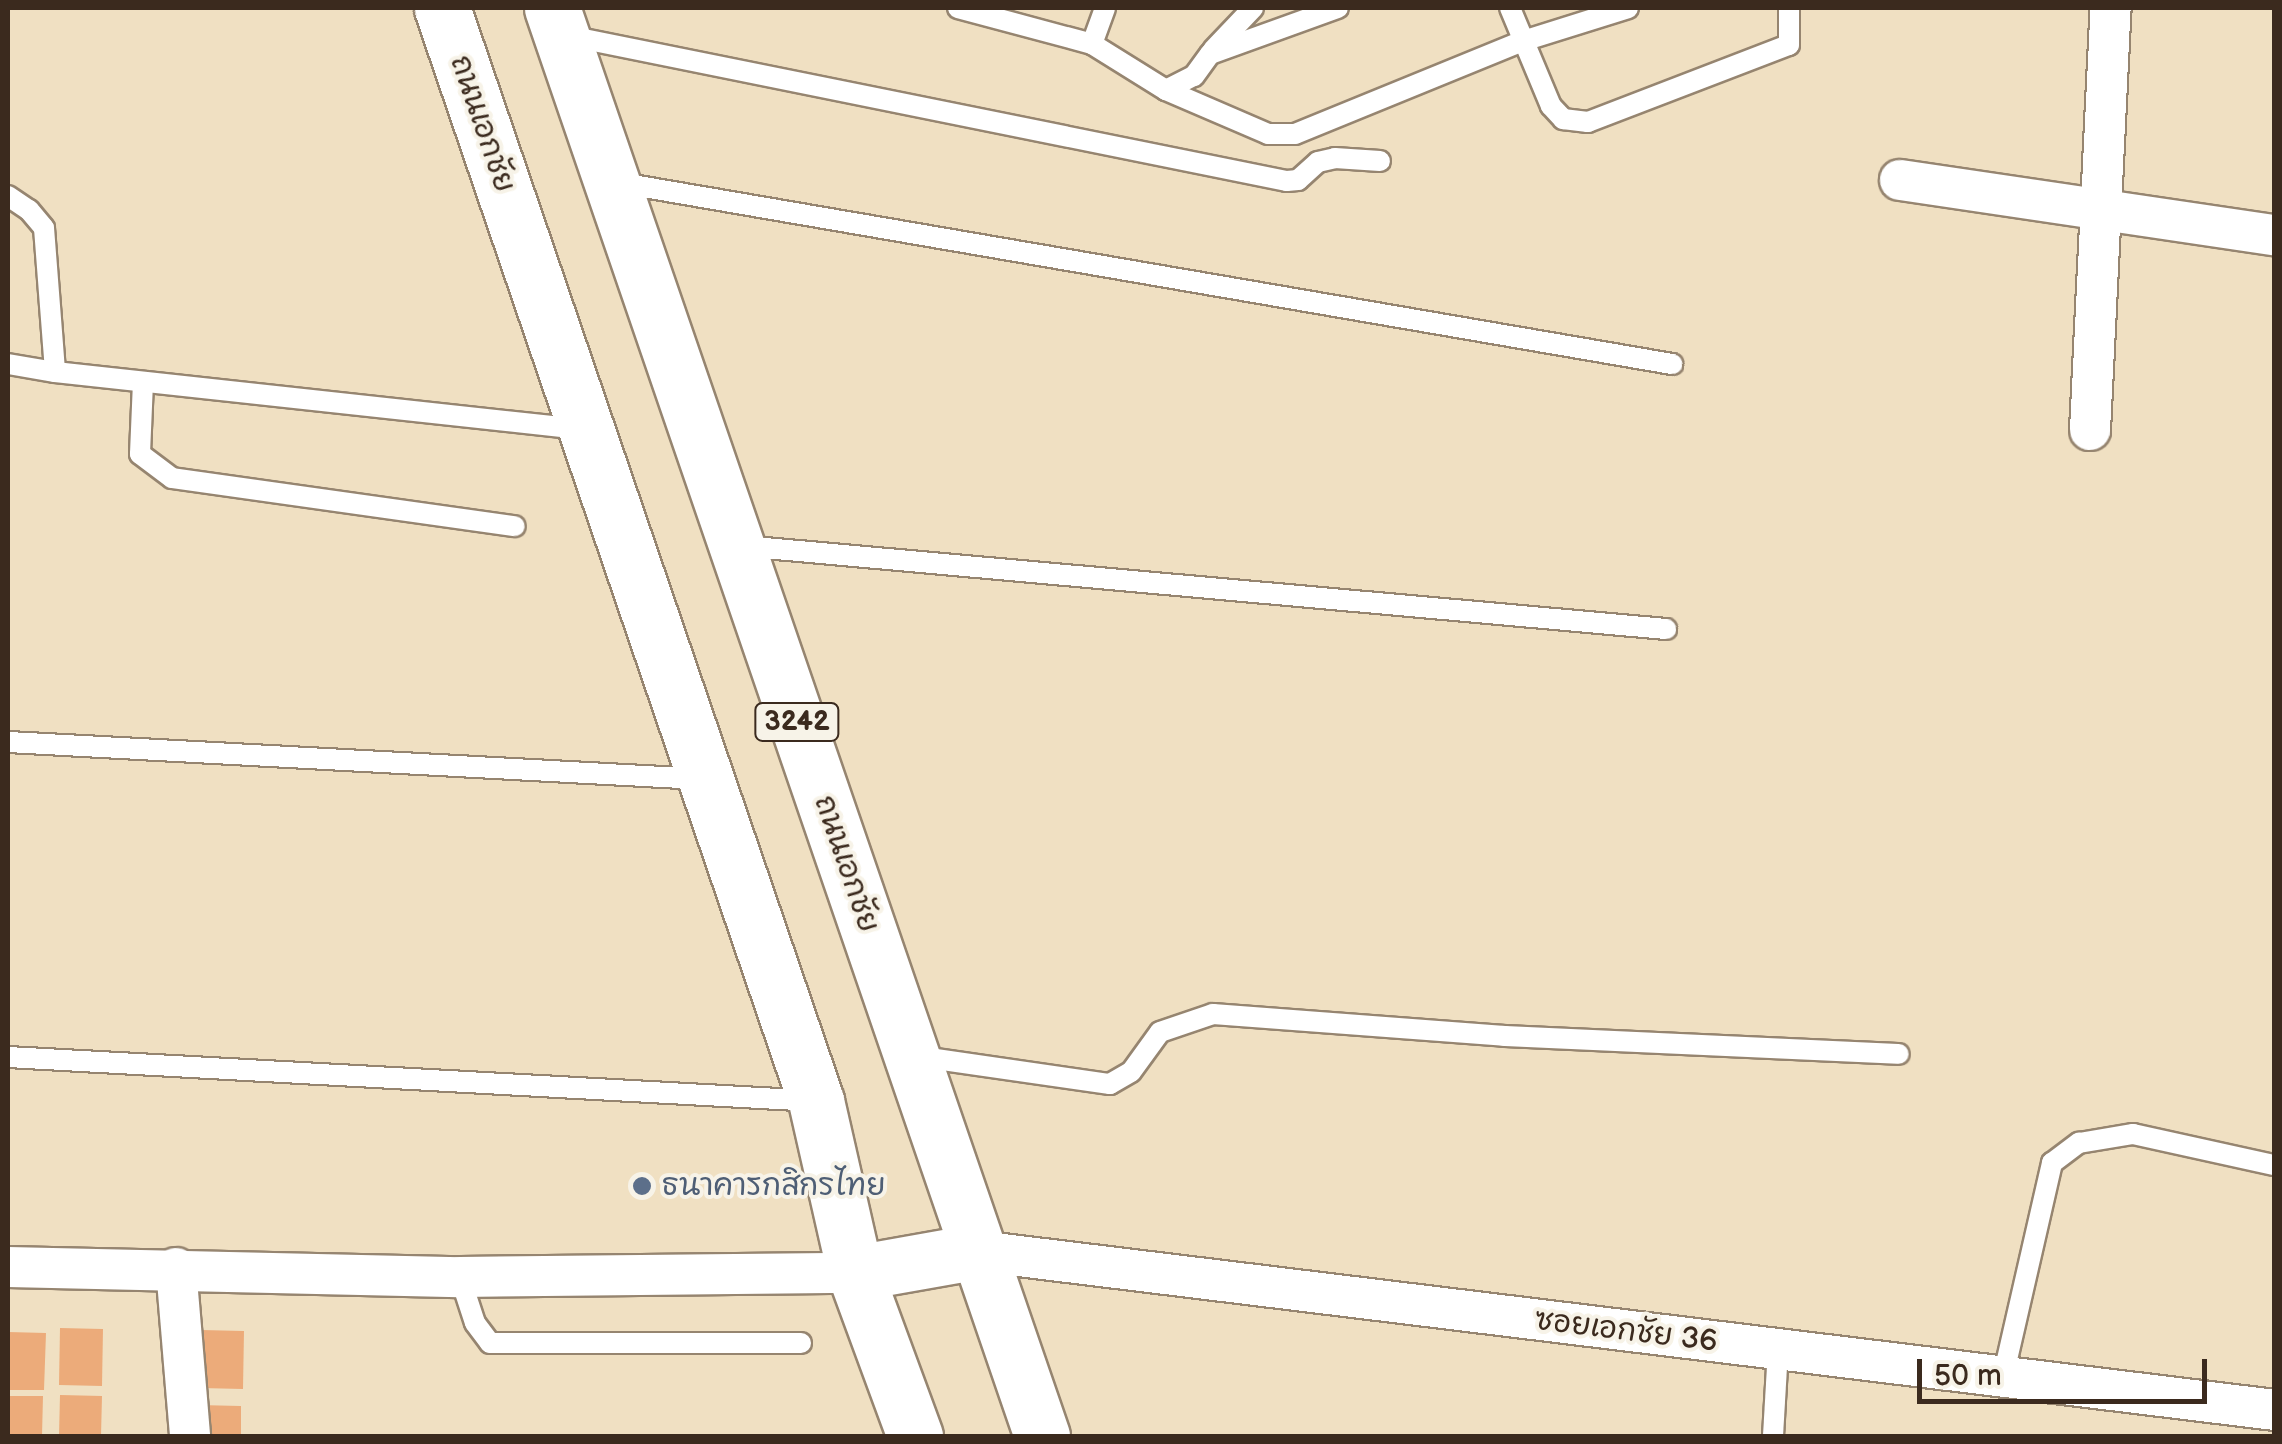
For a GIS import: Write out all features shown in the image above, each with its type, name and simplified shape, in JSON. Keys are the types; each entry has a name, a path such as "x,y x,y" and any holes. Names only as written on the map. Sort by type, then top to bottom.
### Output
{"main road":[{"name":"ถนนเอกชัย","path":"442,8 816,1101 855,1273 915,1436"},
{"name":"ถนนเอกชัย","path":"557,21 608,181 1042,1436"},
{"path":"855,1273 978,1251"}],"street":[{"path":"2090,430 2111,8"},
{"path":"1900,180 2274,235"},
{"name":"ซอยเอกชัย 36","path":"978,1251 2274,1410"},
{"path":"8,1268 176,1268 460,1277 855,1273"},
{"path":"176,1268 190,1436"}],"lane":[{"path":"958,8 1092,44 1166,90 1268,134 1295,134 1524,41 1628,8"},
{"path":"1092,44 1104,8"},
{"path":"1166,90 1194,76 1252,8"},
{"path":"1210,54 1338,8"},
{"path":"1510,8 1551,106 1563,119 1588,122 1790,46 1788,8"},
{"path":"557,21 1287,181 1298,180 1318,162 1335,158 1380,161"},
{"path":"608,181 1672,364"},
{"path":"8,196 30,210 44,228 54,372"},
{"path":"8,364 586,430"},
{"path":"142,382 140,454 172,478 515,526"},
{"path":"736,545 1666,629"},
{"path":"8,742 706,780"},
{"path":"912,1056 1110,1084 1130,1072 1160,1032 1213,1014 1504,1036 1899,1054"},
{"path":"8,1057 816,1101"},
{"path":"2003,1377 2052,1163 2080,1143 2133,1134 2274,1165"},
{"path":"460,1277 475,1323 490,1343 800,1343"},
{"path":"1773,1436 1778,1349"}],"building":[{"path":"60,1328 103,1329 102,1386 59,1385"},
{"path":"201,1330 244,1331 243,1389 200,1388"},
{"path":"8,1332 46,1333 44,1390 8,1390"},
{"path":"60,1395 102,1396 101,1436 59,1436"},
{"path":"8,1396 43,1396 42,1436 8,1436"},
{"path":"198,1405 241,1406 241,1436 198,1436"}],"place":[{"name":"ธนาคารกสิกรไทย","path":"642,1186"}]}
